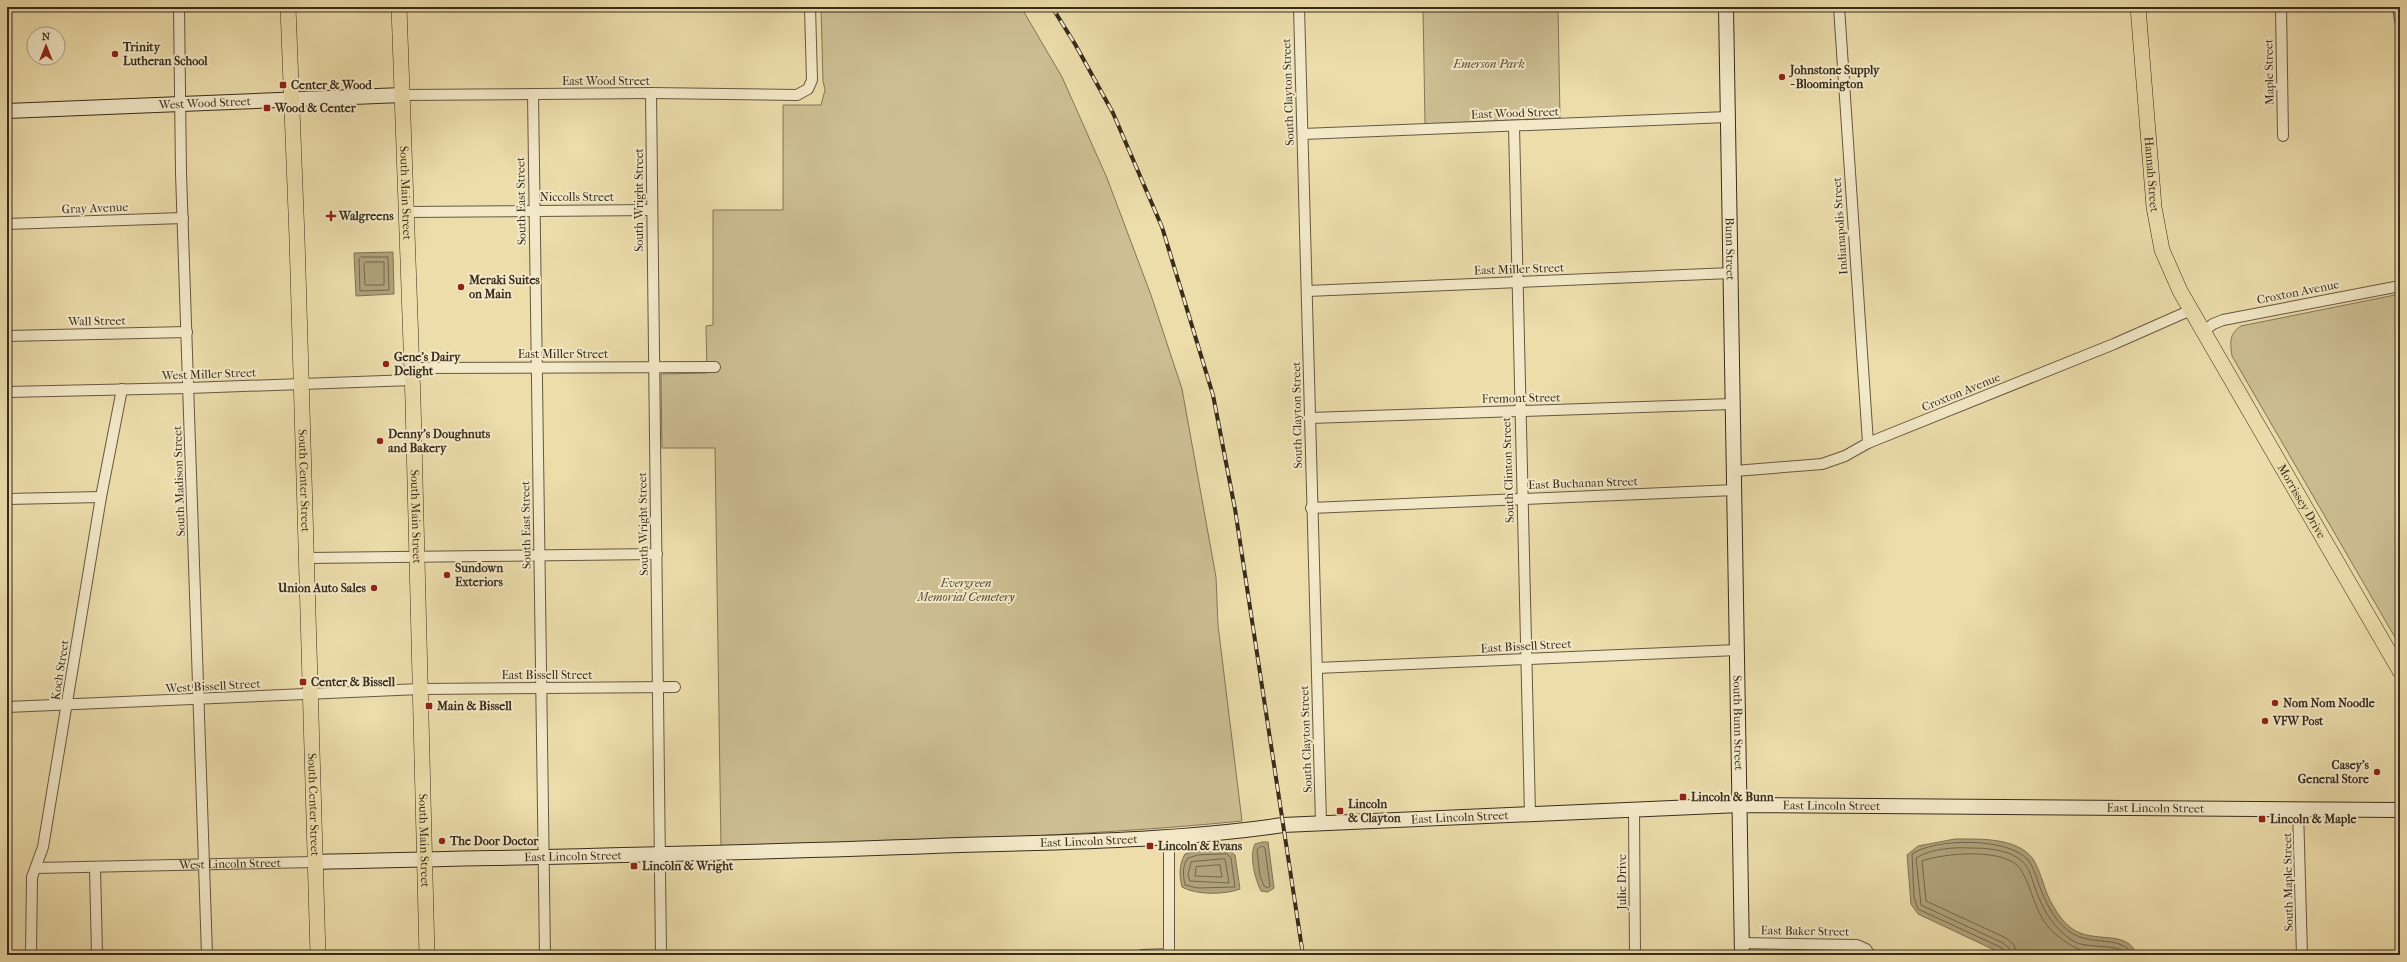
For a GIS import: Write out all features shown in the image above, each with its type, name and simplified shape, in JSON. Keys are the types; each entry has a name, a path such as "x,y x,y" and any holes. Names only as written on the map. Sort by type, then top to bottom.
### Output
{"main road":[{"name":"South Center Street","path":"288,7 302,383 318,955"},
{"name":"South Main Street","path":"399,7 417,555 427,955"},
{"name":"Bunn Street","path":"1726,7 1732,404 1735,490"},
{"name":"Hannah Street","path":"2138,7 2154,207 2159,237 2180,291 2204,331"},
{"name":"West Wood Street","path":"7,111 180,105 291,99 402,96"},
{"name":"Morrissey Drive","path":"2204,331 2400,671"},
{"name":"South Bunn Street","path":"1735,490 1742,949"},
{"name":"East Lincoln Street","path":"424,858 659,855 1169,836 1222,833 1283,825 1740,805 2400,810"},
{"name":"West Lincoln Street","path":"315,862 424,858"}],"street":[{"name":"South Madison Street","path":"179,7 183,218 200,699 207,955"},
{"name":"East Wood Street","path":"402,96 651,93 798,95 808,89 812,80 810,7"},
{"name":"South Clayton Street","path":"1299,7 1311,508 1321,823"},
{"name":"Indianapolis Street","path":"1839,7 1868,443"},
{"name":"Maple Street","path":"2281,7 2282,136"},
{"path":"2398,7 2400,20"},
{"name":"South Wright Street","path":"651,93 661,955"},
{"name":"South East Street","path":"533,94 545,955"},
{"name":"East Wood Street","path":"1303,134 1728,117"},
{"name":"South Clinton Street","path":"1514,126 1521,499 1530,814"},
{"name":"Niccolls Street","path":"406,212 652,210"},
{"name":"Gray Avenue","path":"7,224 183,218"},
{"name":"East Miller Street","path":"1307,291 1731,273"},
{"name":"Croxton Avenue","path":"2204,331 2213,324 2223,320 2400,286"},
{"name":"Croxton Avenue","path":"1735,471 1818,465 1845,456 1868,443 2114,344 2191,310"},
{"name":"Wall Street","path":"7,336 187,332"},
{"name":"East Miller Street","path":"411,374 536,367 715,367"},
{"name":"West Miller Street","path":"7,392 189,388 302,383 411,374"},
{"name":"Koch Street","path":"31,955 32,877 36,868 45,834 101,497 122,389"},
{"name":"Fremont Street","path":"1310,418 1505,410 1519,412 1732,404"},
{"name":"East Buchanan Street","path":"1311,508 1735,490"},
{"path":"7,498 101,497"},
{"path":"307,558 417,555 656,554"},
{"name":"East Bissell Street","path":"1317,668 1737,650"},
{"name":"East Bissell Street","path":"420,689 675,687"},
{"name":"West Bissell Street","path":"7,707 420,689"},
{"name":"South Maple Street","path":"2298,809 2302,955"},
{"name":"Julie Drive","path":"1634,810 1636,955"},
{"path":"1142,955 1169,954 1169,836"},
{"name":"West Lincoln Street","path":"36,868 95,868 315,862"},
{"path":"95,868 97,955"},
{"name":"East Baker Street","path":"1742,949 1857,945 1868,952"}],"green space":[{"name":"Evergreen Memorial Cemetery","path":"821,7 1021,7 1062,77 1107,178 1151,295 1182,389 1216,577 1218,625 1242,821 1177,827 1047,835 721,848 715,448 662,448 661,374 707,373 706,326 713,325 713,210 783,210 783,105 821,105 825,90 823,81"},
{"name":"Emerson Park","path":"1423,7 1558,7 1560,118 1425,124"},
{"path":"2400,294 2400,646 2232,356 2231,339 2234,332 2241,326"}],"water":[{"path":"393,252 394,294 356,296 354,253"},
{"path":"1955,839 1975,839 2008,843 2026,852 2033,859 2040,872 2048,896 2060,917 2067,925 2080,933 2090,936 2118,939 2126,942 2132,947 2137,955 2005,955 1918,914 1911,904 1907,855 1918,846"},
{"path":"1268,842 1274,888 1268,892 1261,891 1255,874 1253,861 1253,849 1255,844"},
{"path":"1229,850 1235,855 1240,889 1218,893 1202,893 1194,892 1182,887 1180,870 1185,854 1197,851"}],"railway":[{"path":"1052,7 1075,44 1113,113 1162,227 1213,395 1235,509 1303,955"}],"place":[{"name":"Trinity Lutheran School","path":"115,54"},
{"name":"Johnstone Supply - Bloomington","path":"1782,77"},
{"name":"Center & Wood","path":"283,85"},
{"name":"Wood & Center","path":"267,108"},
{"name":"Walgreens","path":"331,216"},
{"name":"Meraki Suites on Main","path":"461,287"},
{"name":"Gene's Dairy Delight","path":"386,364"},
{"name":"Denny's Doughnuts and Bakery","path":"380,441"},
{"name":"Sundown Exteriors","path":"447,575"},
{"name":"Union Auto Sales","path":"374,588"},
{"name":"Center & Bissell","path":"303,682"},
{"name":"Nom Nom Noodle","path":"2275,703"},
{"name":"Main & Bissell","path":"429,706"},
{"name":"VFW Post","path":"2265,721"},
{"name":"Casey's General Store","path":"2377,772"},
{"name":"Lincoln & Bunn","path":"1683,797"},
{"name":"Lincoln & Clayton","path":"1340,811"},
{"name":"Lincoln & Maple","path":"2262,819"},
{"name":"The Door Doctor","path":"442,841"},
{"name":"Lincoln & Evans","path":"1150,846"},
{"name":"Lincoln & Wright","path":"634,866"}]}
